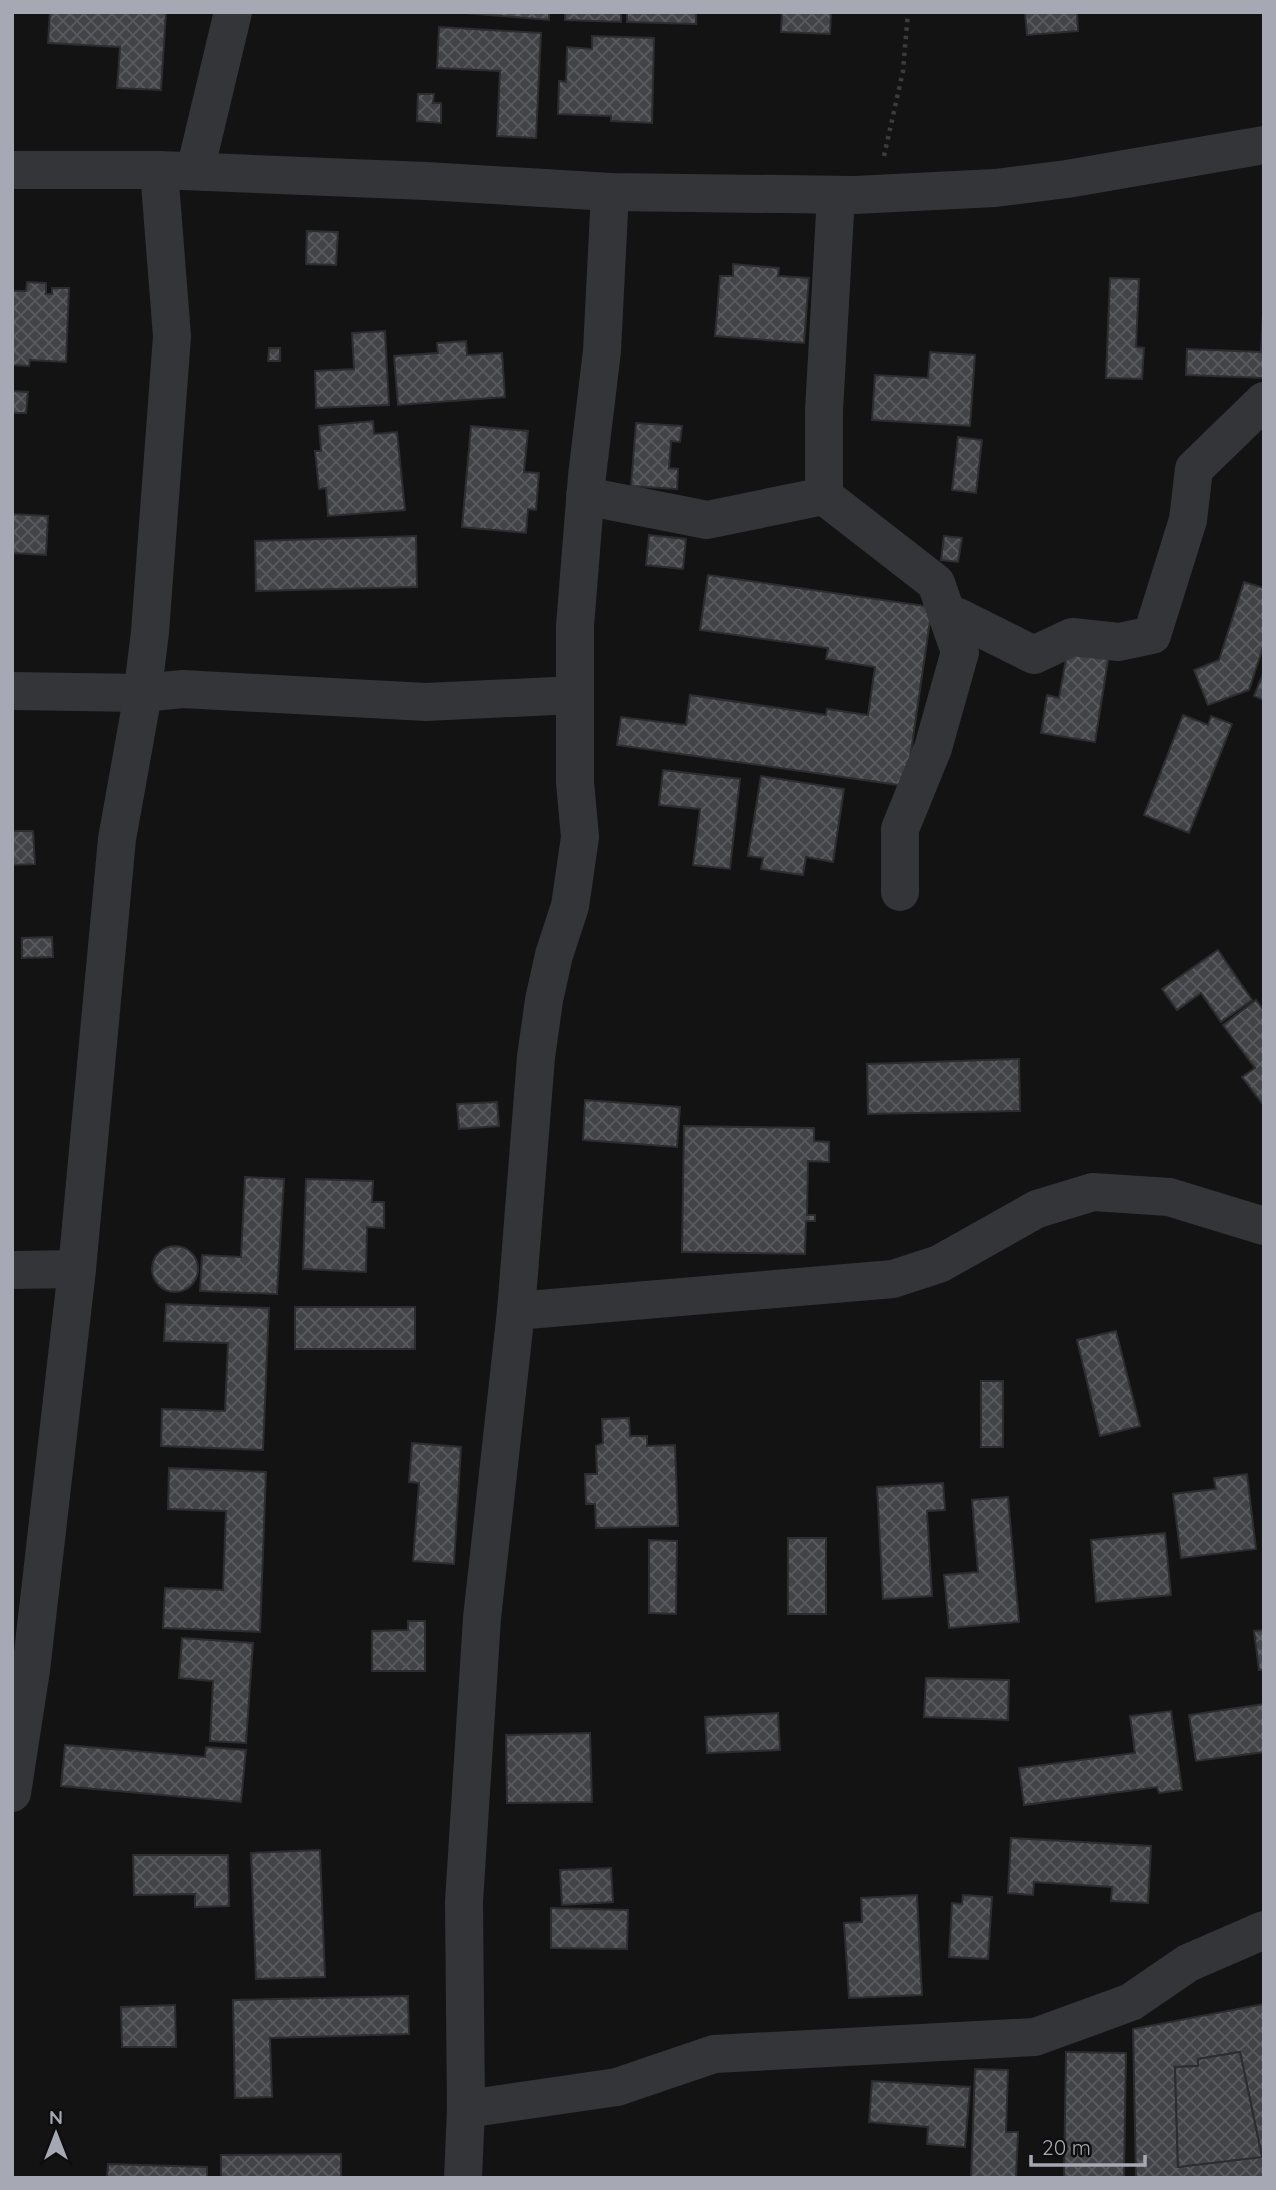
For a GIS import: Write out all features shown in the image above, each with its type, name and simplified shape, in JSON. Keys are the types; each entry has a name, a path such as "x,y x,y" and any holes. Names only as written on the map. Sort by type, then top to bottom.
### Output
{"street":[{"path":"12,1793 31,1670 77,1269 117,839 150,632 172,336 177,171 233,12"},
{"path":"12,170 177,171 610,192 836,195 995,188 1067,179 1264,145"},
{"path":"463,2178 466,2109 464,1902 482,1618 516,1311 536,1057 544,1000 570,906 580,837 575,782 575,626 585,496 601,351 610,192"},
{"path":"824,496 824,411 836,195"},
{"path":"947,615 958,617 1034,655 1072,636 1119,642 1152,635 1188,520 1194,469 1264,401"},
{"path":"585,496 707,520 824,496 936,583 961,652 933,748 900,829 900,892"},
{"path":"12,691 142,694 183,689 426,702 575,695"},
{"path":"516,1311 893,1279 939,1264 1037,1209 1093,1192 1168,1198 1264,1226"},
{"path":"12,1270 77,1269"},
{"path":"466,2109 617,2087 714,2053 1035,2037 1131,2002 1188,1963 1264,1930"}],"path":[{"path":"875,194 903,71 908,12"}],"building":[{"path":"50,12 166,12 161,90 117,88 120,47 48,43"},
{"path":"454,12 549,12 549,20"},
{"path":"565,12 621,12 621,22 565,20"},
{"path":"627,12 696,12 696,24 627,22"},
{"path":"782,12 831,12 830,34 781,32"},
{"path":"1025,12 1077,12 1078,31 1027,35"},
{"path":"439,27 541,33 536,138 497,136 500,71 437,68"},
{"path":"592,36 654,38 652,123 611,121 611,116 558,114 559,81 566,82 567,47 592,49"},
{"path":"418,94 434,94 433,103 441,103 441,123 417,121"},
{"path":"307,231 338,232 336,265 306,264"},
{"path":"733,264 779,268 778,276 809,278 804,343 715,336 720,276 733,276"},
{"path":"1110,278 1139,279 1136,347 1144,348 1142,379 1106,378"},
{"path":"27,282 46,283 46,294 52,294 52,288 69,288 66,362 30,360 29,366 12,365 12,291 26,291"},
{"path":"1264,294 1264,378 1186,375 1187,349 1261,352"},
{"path":"385,331 389,405 316,408 315,371 354,369 352,333"},
{"path":"466,341 467,355 502,353 505,397 398,405 394,356 438,353 437,343"},
{"path":"269,348 280,348 280,361 268,361"},
{"path":"930,352 975,355 970,426 872,420 875,375 928,378"},
{"path":"13,391 28,392 26,413 12,413"},
{"path":"373,421 374,434 397,432 405,510 328,516 326,488 319,489 315,451 321,451 319,426"},
{"path":"636,423 682,426 680,442 671,441 669,468 678,469 677,489 631,486"},
{"path":"471,426 528,431 524,472 539,473 536,510 528,509 526,533 462,527"},
{"path":"958,437 982,440 976,493 952,490"},
{"path":"12,514 48,516 46,555 12,553"},
{"path":"649,535 686,539 683,569 646,565"},
{"path":"416,536 417,587 256,591 255,541"},
{"path":"944,536 962,538 958,562 941,560"},
{"path":"708,575 932,607 906,786 617,745 621,717 686,725 690,695 826,715 827,709 868,715 875,667 826,659 828,648 700,630"},
{"path":"1244,582 1264,588 1264,644 1249,690 1208,705 1194,670 1219,660"},
{"path":"1069,642 1110,648 1095,742 1041,733 1047,695 1059,698"},
{"path":"1264,671 1264,700 1254,696"},
{"path":"1183,715 1208,725 1211,716 1232,724 1189,833 1144,815"},
{"path":"663,770 740,779 730,869 693,865 700,809 659,805"},
{"path":"761,776 844,789 833,862 806,857 803,875 761,869 763,858 748,856"},
{"path":"12,831 33,831 35,864 12,865"},
{"path":"52,937 53,957 22,958 22,938"},
{"path":"1218,950 1252,1000 1221,1022 1201,993 1177,1010 1162,989"},
{"path":"1256,1000 1264,1011 1264,1106 1242,1077 1255,1068 1223,1025"},
{"path":"1019,1059 1020,1111 868,1114 867,1064"},
{"path":"585,1100 680,1107 677,1147 583,1140"},
{"path":"497,1102 499,1126 459,1129 457,1104"},
{"path":"684,1126 814,1128 814,1141 829,1142 829,1162 808,1161 807,1215 815,1215 815,1221 806,1221 805,1254 682,1252"},
{"path":"245,1177 284,1179 277,1294 200,1291 202,1255 241,1257"},
{"path":"306,1179 373,1181 372,1202 384,1202 384,1228 367,1227 366,1272 303,1269"},
{"path":"175,1246 192,1252 198,1269 192,1286 175,1292 158,1286 152,1269 158,1252"},
{"path":"166,1304 269,1308 263,1450 161,1446 162,1409 225,1411 228,1343 164,1341"},
{"path":"295,1307 415,1307 415,1349 295,1349"},
{"path":"1116,1331 1140,1426 1100,1436 1077,1340"},
{"path":"981,1381 1003,1381 1003,1447 981,1447"},
{"path":"629,1418 630,1436 647,1436 647,1446 675,1445 678,1526 596,1528 595,1504 586,1504 585,1474 597,1474 596,1446 603,1443 602,1419"},
{"path":"412,1443 461,1447 454,1564 413,1561 419,1483 409,1482"},
{"path":"169,1468 266,1472 260,1632 163,1628 165,1588 223,1590 226,1511 168,1509"},
{"path":"1247,1474 1256,1549 1181,1558 1173,1494 1216,1489 1214,1478"},
{"path":"943,1483 945,1510 927,1511 932,1596 883,1599 877,1487"},
{"path":"1008,1497 1019,1622 949,1628 944,1575 978,1572 972,1500"},
{"path":"1165,1533 1171,1595 1096,1602 1091,1540"},
{"path":"788,1538 826,1538 826,1614 788,1614"},
{"path":"649,1540 677,1541 676,1614 649,1613"},
{"path":"408,1621 425,1621 425,1671 372,1671 372,1631 408,1630"},
{"path":"1264,1630 1264,1670 1259,1670 1254,1631"},
{"path":"182,1638 253,1643 246,1743 210,1741 213,1681 179,1678"},
{"path":"926,1678 1009,1680 1008,1720 924,1717"},
{"path":"1264,1704 1264,1752 1196,1761 1189,1715"},
{"path":"1171,1711 1182,1790 1159,1793 1157,1787 1024,1805 1019,1768 1135,1753 1130,1716"},
{"path":"778,1713 780,1750 707,1753 705,1717"},
{"path":"590,1733 592,1802 507,1803 506,1735"},
{"path":"65,1745 205,1757 206,1747 246,1750 241,1802 61,1786"},
{"path":"1011,1838 1151,1846 1148,1903 1111,1901 1112,1887 1034,1882 1033,1895 1008,1893"},
{"path":"320,1850 325,1977 256,1979 251,1853"},
{"path":"133,1855 228,1855 229,1906 195,1907 195,1894 134,1895"},
{"path":"611,1868 613,1902 562,1905 560,1870"},
{"path":"917,1895 922,1995 849,1998 844,1923 862,1922 861,1898"},
{"path":"963,1895 992,1897 988,1959 949,1957 952,1903 962,1904"},
{"path":"551,1908 628,1910 627,1949 551,1948"},
{"path":"408,1996 409,2034 270,2038 272,2097 235,2098 233,2000"},
{"path":"1264,2004 1264,2178 1136,2178 1133,2029","holes":["1240,2052 1262,2157 1178,2167 1175,2067 1198,2066 1198,2059"]},
{"path":"175,2005 176,2047 122,2047 121,2007"},
{"path":"1066,2052 1126,2053 1124,2178 1064,2178"},
{"path":"1240,2052 1262,2157 1178,2167 1175,2067 1198,2066 1198,2059"},
{"path":"975,2069 1008,2070 1006,2132 1018,2132 1016,2178 971,2178"},
{"path":"872,2081 970,2087 965,2147 927,2144 928,2127 869,2122"},
{"path":"341,2154 341,2178 221,2178 221,2155"},
{"path":"108,2164 207,2167 207,2178 107,2178"}]}
